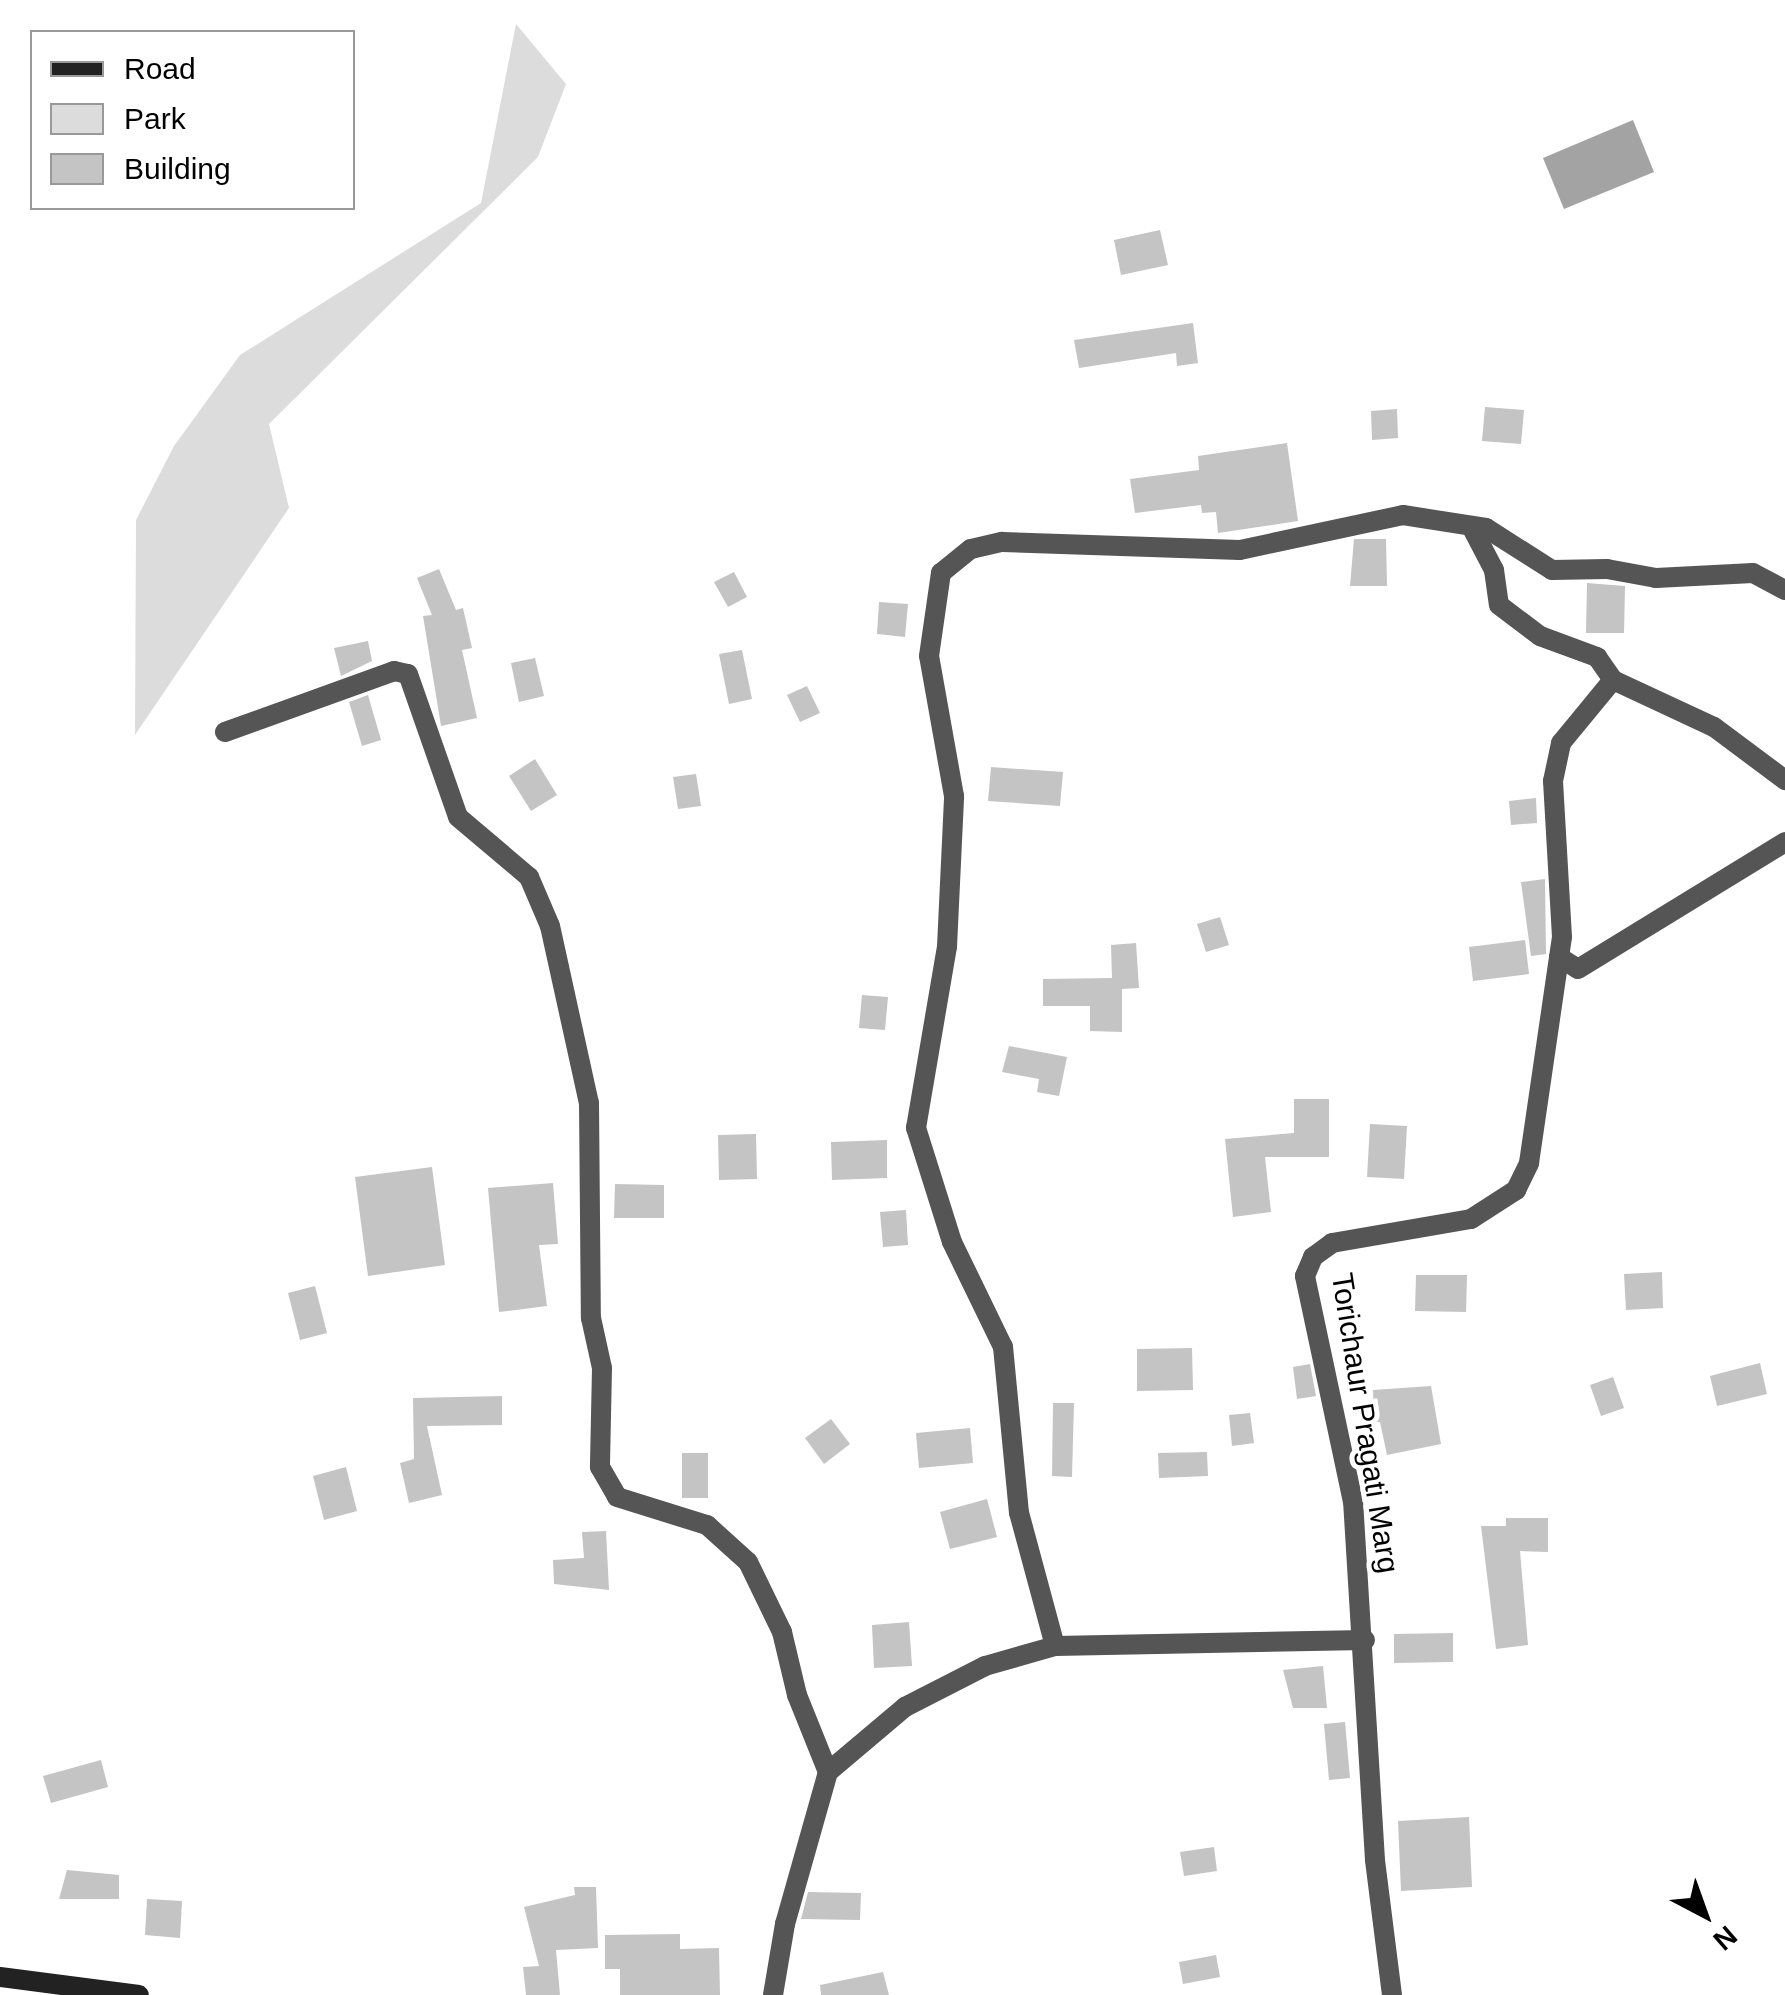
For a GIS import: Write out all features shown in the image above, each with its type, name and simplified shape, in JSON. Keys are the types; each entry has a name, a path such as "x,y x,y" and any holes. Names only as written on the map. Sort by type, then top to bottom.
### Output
{"main road":[{"path":"0,1977 138,1995"}],"street":[{"path":"1055,1646 1019,1513 1002,1347 952,1242 916,1128 947,947 953,815 929,656 941,574 971,549 1002,542 1240,550 1403,514 1470,526 1552,570 1607,569 1656,578 1753,573 1785,590"},
{"path":"1470,526 1489,557 1499,605 1540,636 1597,657 1613,680 1714,726 1785,780"},
{"path":"224,732 394,671 408,674 458,816 529,876 550,926 589,1103 590,1318 602,1368 600,1468 617,1497 707,1525 748,1562 782,1632 797,1696 828,1772"},
{"path":"1613,680 1560,743 1553,781 1564,901 1559,956 1578,968 1785,842"},
{"name":"Torichaur Pragati Marg","path":"1392,1995 1375,1860 1365,1640 1353,1502 1305,1276 1313,1257 1332,1243 1472,1219 1516,1190 1529,1163 1559,956"},
{"path":"773,1995 789,1905 828,1772 906,1707 986,1666 1055,1646 1365,1640"}],"green space":[{"path":"516,24 566,84 538,157 269,424 289,508 135,735 136,520 174,446 240,355 481,203"}],"shaded area":[{"path":"1633,120 1654,172 1564,209 1543,158"}],"building":[{"path":"1160,230 1168,265 1121,275 1114,240"},
{"path":"1193,323 1198,363 1177,366 1176,353 1079,368 1074,340"},
{"path":"1485,407 1524,410 1521,444 1482,441"},
{"path":"1397,409 1398,438 1372,440 1371,411"},
{"path":"1287,443 1298,521 1218,533 1216,512 1202,513 1201,505 1135,513 1130,479 1199,470 1198,456"},
{"path":"1354,539 1386,539 1387,586 1350,586"},
{"path":"439,569 456,610 463,608 472,648 462,650 477,718 441,726 423,616 432,615 417,578"},
{"path":"734,572 747,597 728,607 714,582"},
{"path":"1587,583 1625,586 1624,633 1586,633"},
{"path":"879,602 908,604 905,637 877,634"},
{"path":"368,641 372,661 341,676 334,648"},
{"path":"742,650 752,699 729,704 719,654"},
{"path":"535,658 544,696 519,702 511,663"},
{"path":"807,686 820,713 800,722 787,695"},
{"path":"368,695 381,740 362,746 349,702"},
{"path":"535,759 557,795 531,811 509,776"},
{"path":"991,767 1063,772 1060,806 988,801"},
{"path":"696,774 701,806 678,809 673,777"},
{"path":"1536,798 1537,823 1511,825 1509,801"},
{"path":"1545,879 1546,954 1531,956 1521,882"},
{"path":"1220,917 1229,945 1206,952 1197,924"},
{"path":"1525,940 1529,974 1473,981 1469,947"},
{"path":"1136,943 1139,988 1122,989 1122,1032 1090,1031 1090,1006 1043,1006 1043,979 1112,978 1111,945"},
{"path":"862,995 888,997 885,1030 859,1028"},
{"path":"1009,1046 1067,1057 1059,1096 1037,1092 1039,1079 1002,1072"},
{"path":"1294,1099 1329,1099 1329,1157 1265,1157 1271,1212 1233,1217 1225,1139 1294,1133"},
{"path":"1370,1124 1407,1126 1404,1179 1367,1177"},
{"path":"756,1134 757,1179 719,1180 718,1135"},
{"path":"887,1140 887,1178 832,1180 831,1142"},
{"path":"432,1167 445,1265 368,1276 355,1177"},
{"path":"553,1183 558,1244 539,1245 547,1306 499,1312 488,1188"},
{"path":"615,1184 664,1185 664,1218 614,1218"},
{"path":"906,1210 908,1245 883,1247 880,1212"},
{"path":"1662,1272 1663,1308 1626,1310 1624,1274"},
{"path":"1416,1275 1467,1275 1466,1312 1415,1311"},
{"path":"315,1286 327,1333 300,1340 288,1293"},
{"path":"1192,1348 1193,1390 1137,1391 1137,1349"},
{"path":"1760,1363 1767,1394 1717,1406 1710,1376"},
{"path":"1310,1364 1316,1396 1297,1399 1293,1367"},
{"path":"1613,1377 1624,1408 1601,1416 1590,1385"},
{"path":"1431,1386 1441,1444 1387,1455 1380,1422 1374,1422 1373,1390"},
{"path":"502,1396 502,1425 427,1426 442,1495 409,1503 400,1463 414,1459 413,1398"},
{"path":"1053,1403 1074,1403 1072,1477 1052,1476"},
{"path":"1250,1413 1254,1443 1232,1446 1229,1415"},
{"path":"831,1419 850,1444 824,1464 805,1438"},
{"path":"970,1428 973,1463 919,1468 916,1433"},
{"path":"1207,1452 1208,1476 1159,1478 1158,1453"},
{"path":"682,1453 708,1453 708,1498 682,1498"},
{"path":"346,1467 357,1511 324,1520 313,1476"},
{"path":"987,1499 997,1537 950,1549 940,1512"},
{"path":"1506,1518 1548,1518 1548,1552 1520,1551 1528,1645 1496,1649 1481,1526 1506,1526"},
{"path":"606,1531 609,1590 554,1584 553,1560 584,1558 582,1532"},
{"path":"909,1622 912,1666 874,1668 872,1625"},
{"path":"1453,1633 1453,1662 1394,1663 1394,1634"},
{"path":"1323,1666 1327,1708 1293,1708 1283,1670"},
{"path":"1345,1722 1350,1778 1329,1780 1324,1724"},
{"path":"101,1760 108,1787 51,1803 43,1776"},
{"path":"1469,1817 1472,1887 1401,1891 1398,1821"},
{"path":"1214,1847 1217,1871 1184,1876 1180,1852"},
{"path":"67,1870 119,1875 119,1899 59,1899"},
{"path":"574,1887 596,1887 598,1948 556,1950 560,1995 526,1995 523,1967 539,1966 524,1907 575,1895"},
{"path":"808,1892 861,1893 860,1920 801,1919"},
{"path":"147,1899 182,1901 180,1938 145,1935"},
{"path":"680,1934 680,1949 719,1948 720,1995 620,1995 620,1969 605,1969 605,1935"},
{"path":"1216,1955 1220,1977 1183,1984 1179,1962"},
{"path":"883,1972 889,1995 821,1995 820,1985"}]}
